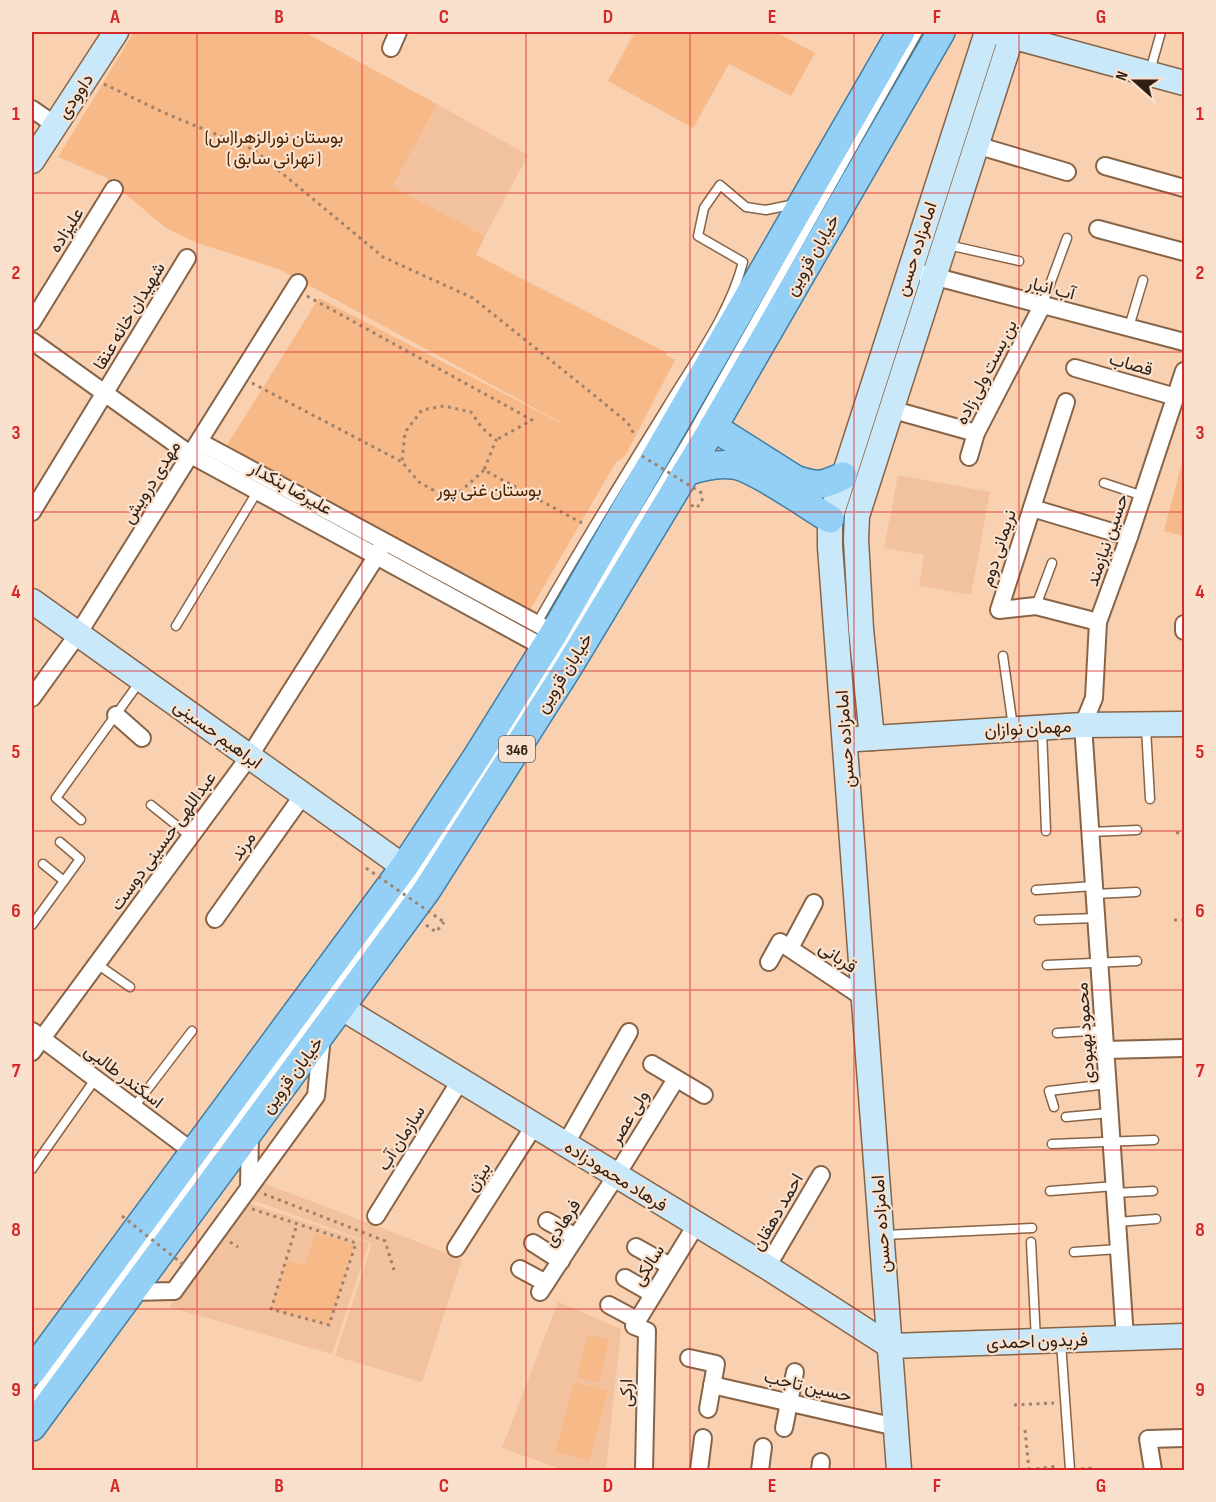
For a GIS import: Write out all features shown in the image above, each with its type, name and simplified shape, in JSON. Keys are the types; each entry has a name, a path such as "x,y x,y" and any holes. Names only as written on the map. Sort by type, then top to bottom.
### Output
{"main road":[{"name":"داوودی","path":"32,160 116,32"},
{"name":"خیابان قزوین","path":"32,1371 404,867 478,755 545,636 803,202 901,32"},
{"name":"خیابان قزوین","path":"32,1427 427,890 568,668 713,427 941,32"},
{"name":"امامزاده حسن","path":"899,1470 830,547 830,519 987,32"},
{"path":"1005,33 1185,83"},
{"name":"امامزاده حسن","path":"872,738 861,629 856,539 857,516 976,145 1005,33"},
{"path":"713,427 795,479 809,484 825,485 843,476"},
{"path":"686,472 716,465 734,465 750,471 830,519"},
{"name":"ابراهیم حسینی","path":"32,601 404,867"},
{"name":"مهمان نوازان","path":"845,740 1083,725 1185,724"},
{"name":"فرهاد محمودزاده","path":"342,1008 768,1268 890,1346"},
{"name":"فریدون احمدی","path":"890,1346 1185,1336"}],"street":[{"path":"391,48 398,32"},
{"path":"32,109 55,126"},
{"path":"976,145 1067,172"},
{"path":"1105,166 1185,188"},
{"name":"علیزاده","path":"32,322 114,189"},
{"path":"1098,229 1185,252"},
{"name":"شهیدان خانه‌ عنقا","path":"32,512 187,258"},
{"name":"آب انبار","path":"909,270 1185,342"},
{"name":"مهدی درویش","path":"32,698 78,634 296,286"},
{"name":"بن بست ولی زاده","path":"969,457 976,433 1042,306"},
{"name":"علیرضا بنکدار","path":"32,341 104,394 196,448 545,636"},
{"name":"قصاب","path":"1075,368 1176,397"},
{"name":"حسین نیازمند","path":"1083,725 1094,698 1098,622 1130,537 1185,371"},
{"name":"نریمانی دوم","path":"1066,402 999,610 1036,606 1098,622"},
{"path":"890,410 976,433"},
{"name":"علیرضا بنکدار","path":"196,448 257,492 380,549 545,636"},
{"path":"1032,508 1130,537"},
{"name":"عبداللهی حسینی دوست","path":"32,1052 37,1035 97,964 249,757 380,549"},
{"path":"1184,624 1185,631"},
{"path":"116,715 142,738"},
{"name":"محمود بهبودی","path":"1083,725 1125,1338"},
{"name":"مرند","path":"215,919 303,795"},
{"path":"769,962 780,942 790,948 814,903"},
{"name":"قربانی","path":"790,948 864,998"},
{"path":"565,1145 629,1032"},
{"path":"131,1292 174,1291 316,1096 322,1034"},
{"name":"اسکندر طالبی","path":"37,1035 194,1152"},
{"path":"1106,1050 1185,1048"},
{"path":"652,1064 704,1095"},
{"name":"ولی عصر","path":"616,1176 676,1078"},
{"name":"سازمان آب","path":"376,1216 459,1081"},
{"name":"بیژن","path":"456,1248 534,1126"},
{"path":"249,1187 250,1130"},
{"name":"احمد دهقان","path":"768,1268 821,1175"},
{"name":"فرهادی","path":"520,1269 543,1288 616,1176"},
{"path":"547,1221 576,1237"},
{"name":"سالکی","path":"635,1323 696,1225"},
{"path":"533,1243 561,1261"},
{"path":"636,1247 670,1266"},
{"path":"625,1278 653,1294"},
{"path":"609,1305 635,1323"},
{"name":"ارکی","path":"635,1323 647,1331 644,1470"},
{"path":"689,1358 716,1364 708,1409"},
{"path":"784,1428 795,1372"},
{"name":"حسین تاجب","path":"712,1384 896,1427"},
{"path":"699,1470 703,1438"},
{"path":"1153,1470 1148,1439 1185,1438"},
{"path":"760,1470 763,1447"}],"lane":[{"path":"32,1399 395,907 454,819 563,648 693,431 918,32"},
{"path":"1149,73 1161,32"},
{"path":"545,636 592,529 642,452 737,286 743,262 699,236 704,208 720,185 746,207 766,210 803,202"},
{"path":"1042,306 1067,237"},
{"path":"945,244 1019,261"},
{"path":"1129,327 1143,280"},
{"path":"1104,483 1143,496"},
{"path":"176,626 257,492"},
{"path":"1036,606 1052,563"},
{"path":"1003,656 1013,729"},
{"path":"81,820 56,798 141,680"},
{"path":"1145,724 1150,799"},
{"path":"1042,727 1046,831"},
{"path":"151,805 191,837"},
{"path":"1090,832 1137,830"},
{"path":"32,925 80,859 60,842"},
{"path":"43,864 64,880"},
{"path":"1036,890 1136,892"},
{"path":"1038,920 1096,918"},
{"path":"1047,965 1137,961"},
{"path":"97,964 130,987"},
{"path":"1057,1034 1104,1030"},
{"path":"134,1107 192,1031"},
{"path":"32,1169 96,1078"},
{"path":"1054,1107 1049,1090 1108,1084"},
{"path":"1065,1117 1110,1113"},
{"path":"1052,1144 1154,1140"},
{"path":"1050,1191 1115,1189 1153,1191"},
{"path":"1117,1222 1156,1219"},
{"path":"881,1235 1032,1228"},
{"path":"1031,1242 1036,1341"},
{"path":"1074,1252 1119,1249"},
{"path":"1060,1340 1069,1467"}],"path":[{"path":"88,76 167,114 254,150 383,256 473,298 628,423 642,452 705,495 697,508"},
{"path":"240,377 402,462 419,482 442,495 461,491 484,470 496,440 532,420 296,286"},
{"path":"402,462 405,432 422,410 444,406 471,412 482,428 496,440"},
{"path":"484,470 592,529"},
{"path":"1176,832 1185,832"},
{"path":"366,868 444,922 436,933"},
{"path":"1174,920 1185,920"},
{"path":"249,1187 385,1241 394,1270"},
{"path":"237,1204 356,1243 329,1325 272,1309 297,1224"},
{"path":"122,1216 184,1265"},
{"path":"1014,1405 1065,1402"},
{"path":"1025,1430 1029,1470 1069,1467"}],"shaded area":[{"path":"437,104 528,155 485,236 393,186"},
{"path":"898,475 990,492 971,595 919,586 924,555 884,548"},
{"path":"261,1182 462,1259 422,1382 335,1356 372,1243 247,1198"},
{"path":"243,1201 369,1243 332,1354 169,1307"},
{"path":"558,1302 621,1329 606,1470 564,1470 502,1448"}],"green space":[{"name":"بوستان نورالزهرا(س) ( تهرانی سابق )","path":"134,32 304,32 437,104 393,186 485,236 476,255 667,353 666,355 675,360 625,456 616,462 526,617 227,445 319,298 580,433 281,270 195,242 166,228 105,177 58,157"},
{"path":"635,32 775,32 815,53 791,96 729,64 693,128 608,81"},
{"path":"1184,455 1184,536 1164,531"},
{"path":"315,1233 355,1245 329,1325 271,1309 286,1260 305,1265"},
{"path":"588,1334 609,1340 599,1383 577,1377"},
{"path":"574,1382 608,1391 589,1461 555,1452"}],"park label":[{"name":"بوستان غنی پور","path":"489,490"}]}
